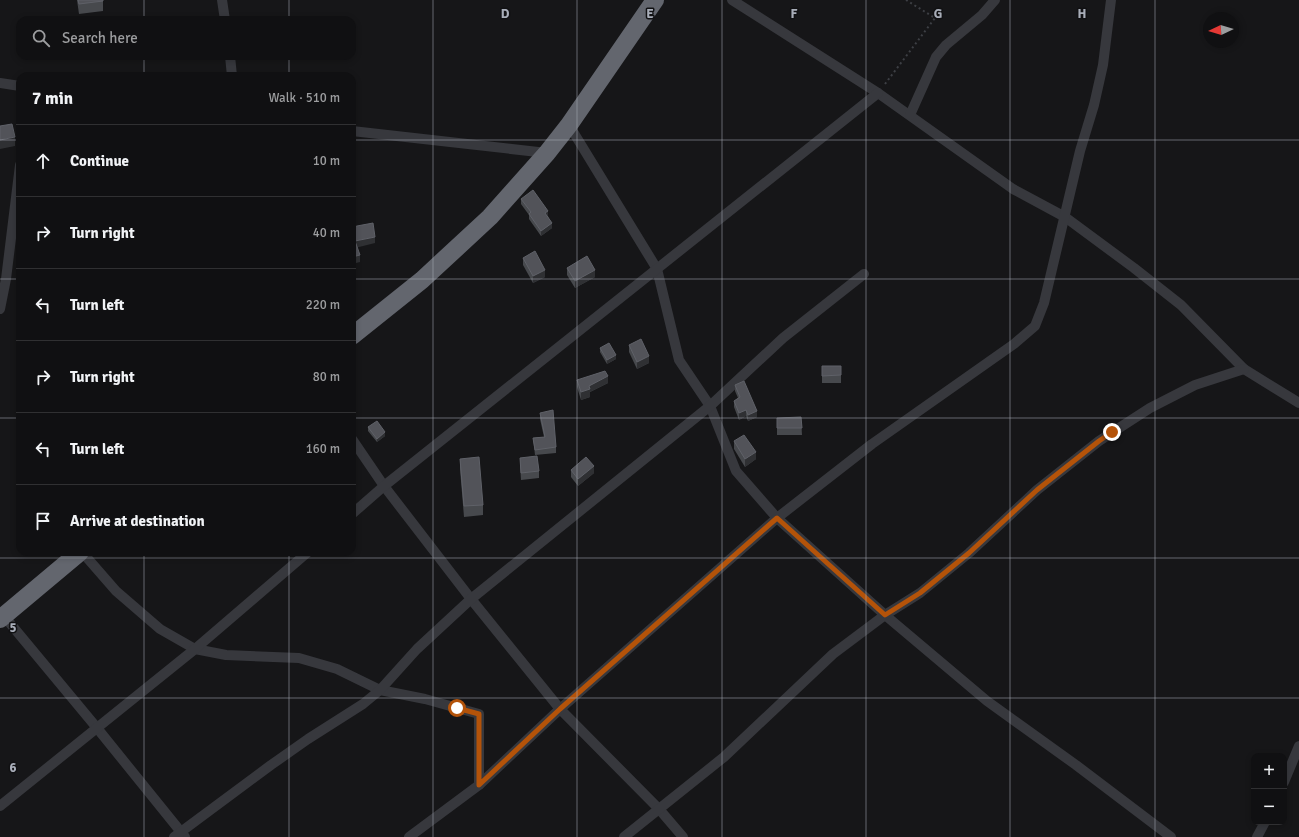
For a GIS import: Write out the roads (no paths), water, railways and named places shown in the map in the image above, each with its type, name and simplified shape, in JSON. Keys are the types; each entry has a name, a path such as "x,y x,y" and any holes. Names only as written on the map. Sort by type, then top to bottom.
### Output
{"highway":[{"path":"356,333 422,280 490,217 547,153 569,125 655,0"},
{"path":"2,618 76,556"}],"street":[{"path":"222,0 224,16"},
{"path":"732,0 878,93 1014,189 1065,217 1181,305 1244,369 1299,403"},
{"path":"910,115 936,57 946,45 982,15 996,0"},
{"path":"409,837 479,785 560,709 777,518 872,444 1014,344 1034,326 1044,303 1080,151 1094,105 1103,65 1111,0"},
{"path":"230,60 232,72"},
{"path":"0,83 16,85"},
{"path":"356,510 384,486 878,93"},
{"path":"569,125 657,269 680,360 710,406 736,471 777,518 885,615 986,701 1076,765 1171,837"},
{"path":"356,131 547,153"},
{"path":"0,309 6,279 16,198"},
{"path":"2,618 97,728 180,835 271,765 308,739 363,704 380,690 417,649 471,599 710,406 783,338 864,274"},
{"path":"624,837 724,757 833,654 885,615 920,593 969,553 1037,490 1099,441 1150,408 1195,385 1244,369"},
{"path":"356,445 384,486 471,599 560,709 659,809 683,837"},
{"path":"85,556 121,596 160,629 195,649 226,655 299,658 337,668 380,690 479,714 479,785"},
{"path":"0,806 195,649 303,556"},
{"path":"1287,775 1299,746"},
{"path":"1257,837 1263,825"}]}
